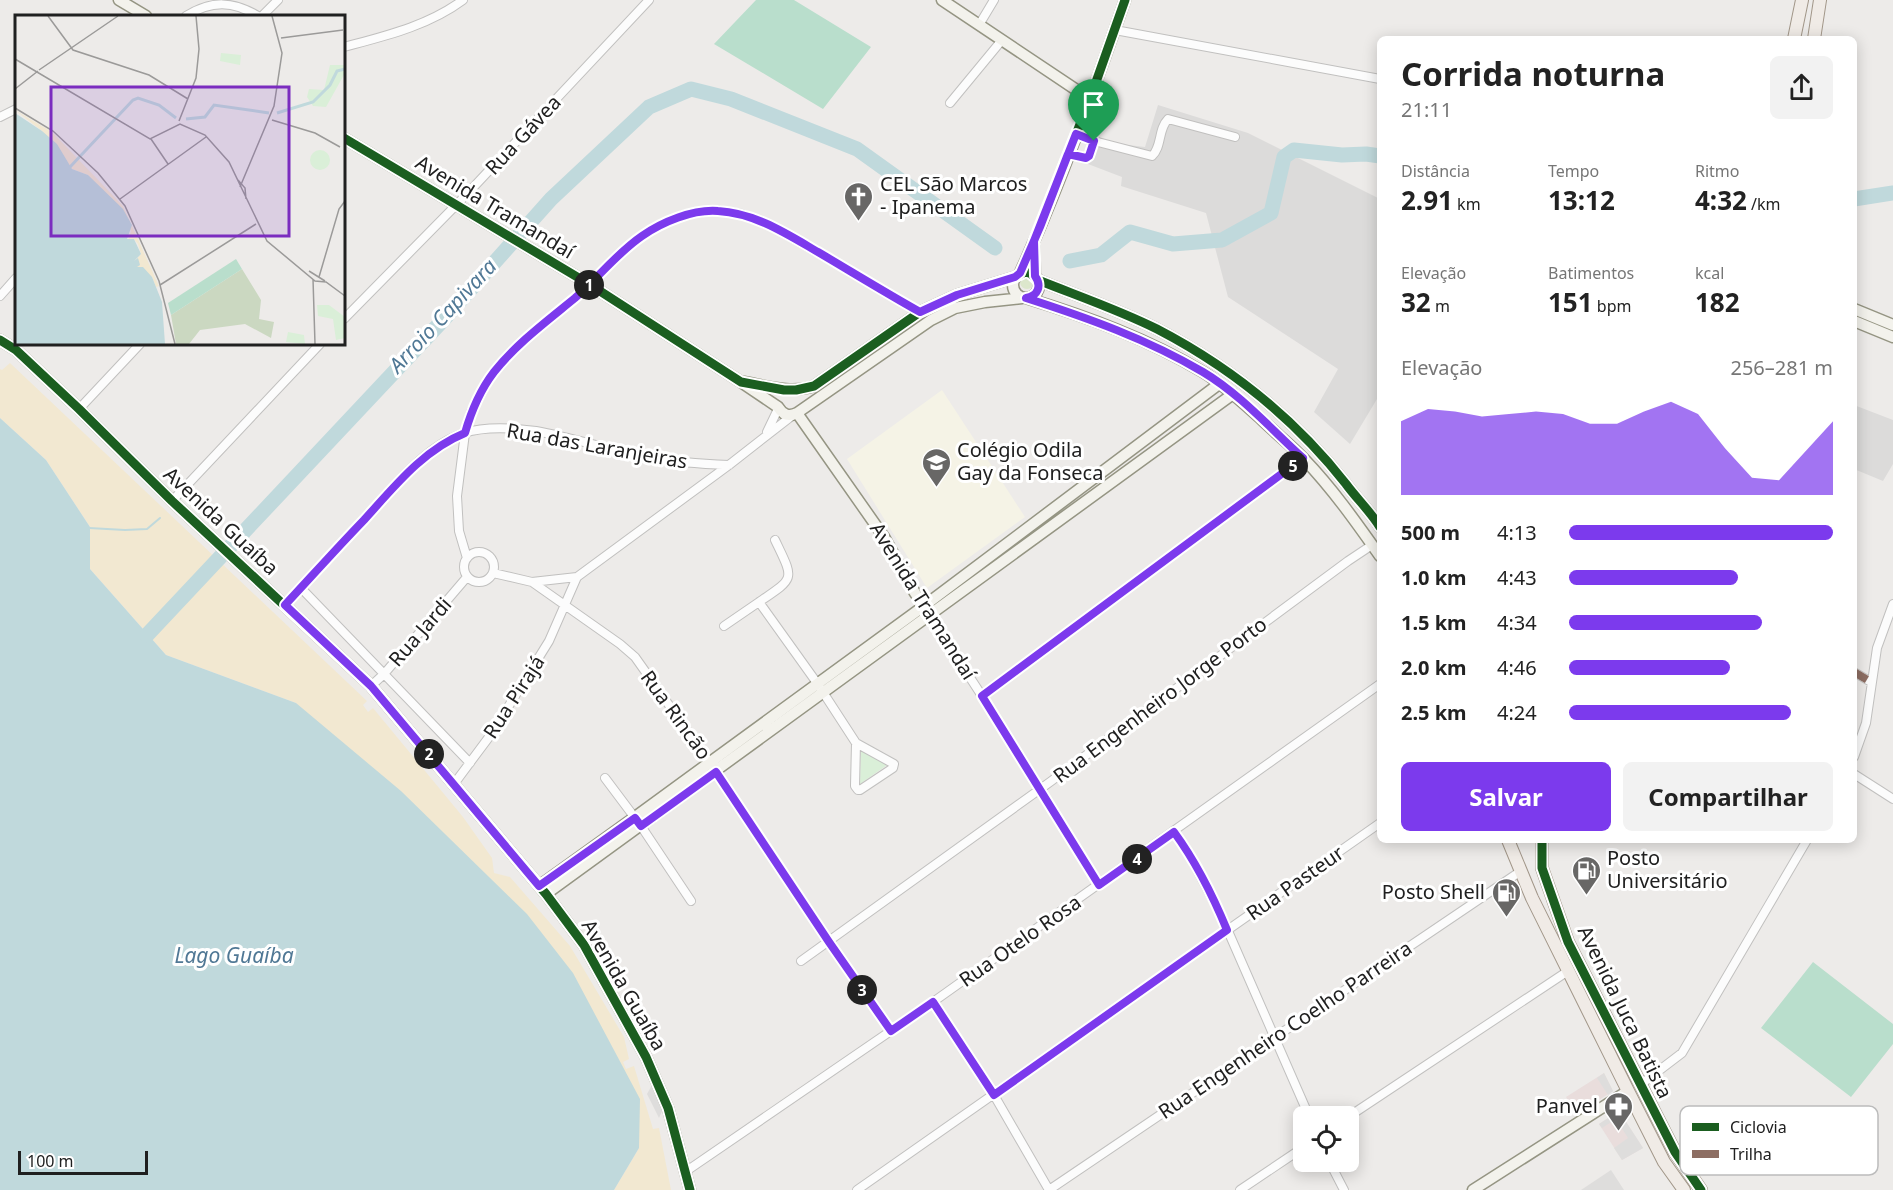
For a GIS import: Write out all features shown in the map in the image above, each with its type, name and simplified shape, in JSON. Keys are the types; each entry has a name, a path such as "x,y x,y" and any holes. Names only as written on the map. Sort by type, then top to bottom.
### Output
{"main road":[{"path":"1795,36 1802,0"},
{"path":"1814,36 1820,0"},
{"name":"Avenida Juca Batista","path":"1509,843 1532,897 1628,1091 1664,1162 1684,1190"},
{"name":"Avenida Juca Batista","path":"1542,843 1542,868 1562,925 1640,1084 1680,1159"},
{"name":"Avenida Juca Batista","path":"1691,1175 1701,1190"}],"street":[{"path":"119,0 144,15"},
{"path":"261,15 278,0"},
{"path":"345,46 400,32 447,12 463,0"},
{"name":"Rua Gávea","path":"345,319 649,0"},
{"path":"942,0 1090,99"},
{"path":"979,25 994,0"},
{"path":"1125,0 1090,99 1034,241 1012,287 1014,292 1024,298 1135,336 1203,372 1233,394 1303,458 1334,494 1377,552"},
{"path":"188,15 208,6 226,2 258,15"},
{"path":"1115,30 1377,78"},
{"path":"950,103 1002,40"},
{"path":"0,117 15,110"},
{"path":"1076,134 1152,156 1156,152 1164,123 1168,119 1235,137"},
{"name":"Avenida Tramandaí","path":"345,139 590,284 778,408"},
{"path":"1068,154 1086,158 1089,156 1094,141"},
{"path":"467,558 459,531 457,496 465,433 471,412 494,372 525,339 590,284 625,250 641,236 660,225 683,216 716,210 742,214 775,228 920,312"},
{"path":"531,582 577,577 797,412 931,320 955,308 1024,298 1035,294 1039,285 1034,241"},
{"path":"765,436 778,408 777,397 790,390 814,386 920,312 957,295 1017,275 1030,273 1156,329 1240,380 1330,463 1377,522"},
{"path":"0,296 15,279"},
{"path":"1857,310 1893,325"},
{"path":"1857,322 1893,337"},
{"name":"Avenida Guaíba","path":"0,340 16,350 172,501 371,686 542,890 584,945 646,1057 668,1108 690,1190"},
{"path":"79,409 139,345"},
{"path":"172,501 319,345"},
{"name":"Avenida Tramandaí","path":"741,382 790,390"},
{"path":"542,890 820,688 1023,530 1219,384"},
{"path":"790,390 803,398 797,412"},
{"path":"820,688 930,616 1123,472 1233,394"},
{"path":"778,408 784,414 797,412"},
{"name":"Avenida Tramandaí","path":"797,412 884,537 930,616 1099,885"},
{"name":"Rua das Laranjeiras","path":"285,605 428,453 465,433 482,429 536,431 648,458 729,465"},
{"path":"982,696 1303,458"},
{"path":"1115,462 1123,472"},
{"path":"1023,530 1032,540"},
{"path":"724,626 787,583 788,568 775,540"},
{"name":"Rua Engenheiro Jorge Porto","path":"801,961 1372,545"},
{"path":"479,552 486,554 492,559 493,573 488,579 474,582 467,577 464,564 472,554 479,552"},
{"name":"Rua Rincão","path":"493,573 531,582 635,657 713,767 891,1031"},
{"name":"Rua Jardi","path":"371,686 384,674 467,577"},
{"name":"Rua Pirajá","path":"454,784 492,733 549,641 577,577"},
{"path":"300,588 470,763"},
{"path":"759,602 856,743 893,763 893,768 860,790 855,786 856,743"},
{"path":"1857,748 1866,723 1877,648 1893,604"},
{"path":"1857,674 1871,682"},
{"name":"Rua Otelo Rosa","path":"686,1172 933,1002 1377,686"},
{"path":"1857,776 1893,799"},
{"path":"605,778 638,822 691,901"},
{"name":"Rua Pasteur","path":"857,1190 1377,825"},
{"path":"1174,832 1202,877 1305,1106"},
{"path":"1640,1084 1682,1053 1805,843"},
{"name":"Rua Engenheiro Coelho Parreira","path":"1049,1190 1521,871"},
{"path":"1359,1110 1568,971"},
{"path":"933,1002 994,1095 1049,1190"},
{"path":"1473,1190 1628,1091"},
{"path":"1240,1190 1293,1154"},
{"path":"1335,1172 1344,1190"}],"shaded area":[{"path":"1158,105 1248,133 1377,198 1377,399 1350,444 1314,412 1338,369 1228,297 1206,213 1121,186 1122,177 1088,164 1094,141 1145,147"},
{"name":"Colégio Odila Gay da Fonseca","path":"942,390 1025,517 927,588 847,459"},
{"path":"1857,406 1893,420 1893,464 1883,481 1857,470"},
{"path":"1604,1073 1613,1091 1577,1114 1566,1097"},
{"path":"1604,1073 1613,1091 1608,1095 1597,1078"},
{"path":"652,1085 663,1109 659,1118 647,1094"},
{"name":"Panvel","path":"1619,1111 1643,1148 1622,1160 1599,1124"},
{"name":"Panvel","path":"1619,1111 1643,1148 1622,1160 1614,1148 1628,1138 1616,1119 1602,1128 1599,1124"},
{"path":"1611,1170 1624,1190 1581,1190"}],"green space":[{"path":"756,0 794,0 871,47 823,109 714,44"},
{"path":"1024,275 1030,275 1034,282 1030,289 1024,289 1020,285 1020,279"},
{"path":"861,750 887,765 860,784"},
{"path":"1813,962 1893,1024 1893,1044 1851,1097 1761,1028"}],"sand":[{"path":"10,363 367,701 363,705 368,712 373,708 463,817 492,858 494,873 510,877 570,946 624,1037 629,1059 623,1062 626,1069 634,1066 653,1129 659,1128 671,1190 614,1190 639,1148 296,703 166,655 90,569 90,527 46,460 0,418 0,369 2,370"}],"water":[{"name":"Lago Guaíba","path":"0,418 46,460 90,527 90,569 166,655 296,703 401,791 527,914 573,973 640,1099 639,1148 614,1190 0,1190"}],"waterway":[{"name":"Arroio Capivara","path":"147,635 444,319 551,199 649,107 691,89 731,99 857,149 995,248"},
{"name":"Arroio Capivara","path":"1070,261 1101,255 1130,232 1173,244 1222,240 1271,213 1284,157 1294,150 1377,156"},
{"name":"Arroio Capivara","path":"1857,199 1893,193"},
{"path":"89,528 147,529 160,518"}],"marked path":[{"path":"1857,674 1871,682"}],"cycle path":[{"path":"1035,276 1034,241 1090,99 1125,0"},
{"path":"345,139 589,284 741,382 784,390 814,386 920,312 957,295 1025,272 1030,273 1038,280 1157,329 1210,360 1260,396 1283,416 1326,460 1377,523"},
{"path":"0,340 16,350 172,501 371,686 546,894 584,945 646,1057 668,1108 690,1190"},
{"path":"1542,843 1542,868 1568,942 1680,1159"},
{"path":"1691,1175 1701,1190"}],"place":[{"name":"CEL São Marcos - Ipanema","path":"859,222"},
{"name":"Colégio Odila Gay da Fonseca","path":"936,488"},
{"name":"Posto Universitário","path":"1586,896"},
{"name":"Posto Shell","path":"1506,918"},
{"name":"Panvel","path":"1619,1132"}],"route":[{"path":"1094,141 1076,134 1068,154 1048,207 1034,241 1035,276 1038,280 1038,290 1031,297 1026,298 1135,336 1203,372 1233,394 1303,458 982,696 1099,885 1174,832 1202,877 1227,930 994,1095 933,1002 891,1031 716,772 641,826 635,818 539,886 371,686 285,605 428,453 465,433 471,412 494,372 525,339 577,296 641,236 660,225 683,216 716,210 742,214 775,228 920,312 957,295 1015,277 1020,273 1068,154 1086,158 1089,156 1094,141"}]}
